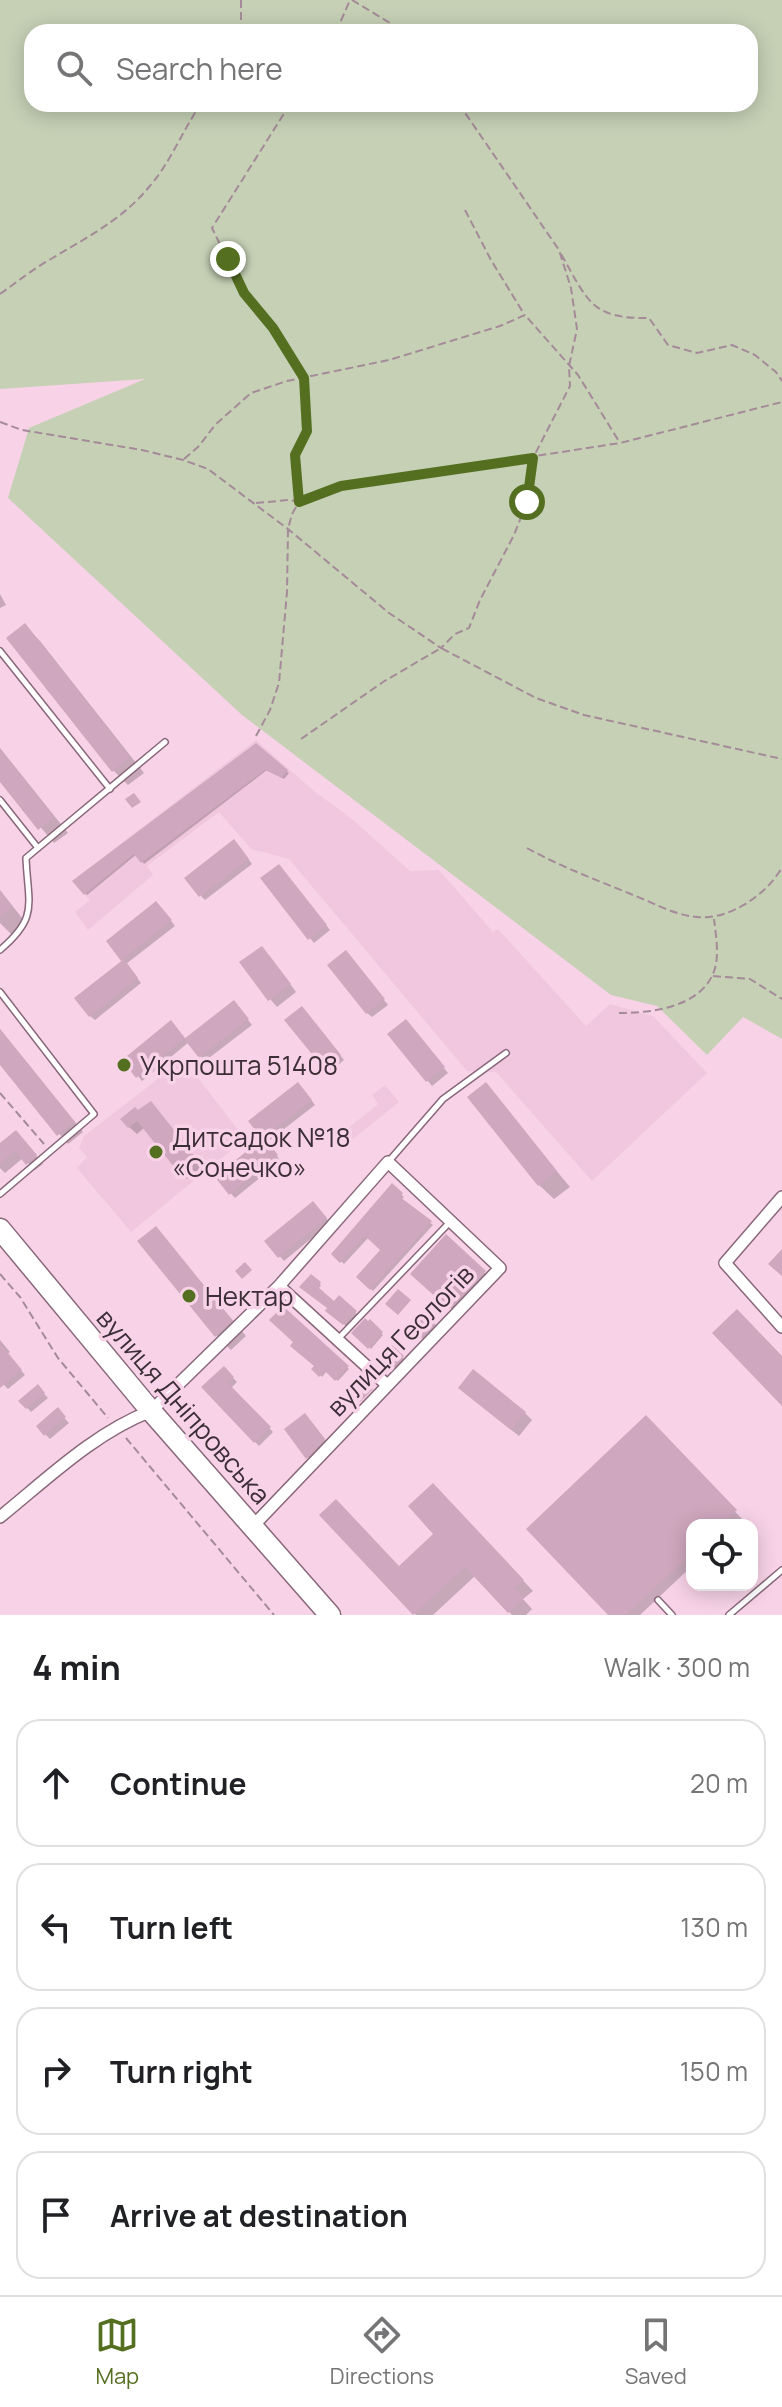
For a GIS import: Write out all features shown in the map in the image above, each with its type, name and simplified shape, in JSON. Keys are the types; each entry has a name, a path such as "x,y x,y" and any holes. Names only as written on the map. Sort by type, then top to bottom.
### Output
{"highway":[{"name":"вулиця Дніпровська","path":"0,1229 151,1411 330,1615"}],"street":[{"name":"вулиця Геологів","path":"253,1526 500,1268 388,1162"},
{"path":"0,1517 116,1427 151,1411 279,1286 388,1162"},
{"path":"782,1197 725,1263 782,1327"},
{"path":"279,1286 387,1385"}],"lane":[{"path":"0,651 110,789"},
{"path":"0,949 19,934 29,919 26,858 165,742"},
{"path":"0,800 38,848"},
{"path":"0,992 94,1114 0,1194"},
{"path":"388,1162 443,1099 506,1053"},
{"path":"337,1340 451,1221"},
{"path":"729,1615 782,1570"},
{"path":"658,1600 672,1615"}],"path":[{"path":"241,0 241,24"},
{"path":"340,24 351,0 392,24"},
{"path":"0,294 51,258 100,231 129,209 171,157 195,112"},
{"path":"256,736 270,710 279,683 287,592 288,529 299,502 295,455 307,431 304,378 273,328 244,293 212,228 285,112"},
{"path":"464,112 594,307 620,319 649,318 668,345 697,353 732,345 755,355 782,381"},
{"path":"465,210 525,315 569,366 620,443"},
{"path":"301,739 383,682 441,648 455,634 469,628 527,502 533,458 570,386 569,366 577,329 571,288 559,250"},
{"path":"183,460 215,425 251,393 389,360 500,326 525,315"},
{"path":"255,503 299,502 341,486 620,443 782,402"},
{"path":"0,422 22,430 142,450 208,469 288,529 389,613 441,648 536,698 584,715 782,759"},
{"path":"527,848 552,862 674,912 698,917 714,917 762,892 776,879 782,867"},
{"path":"619,1013 645,1013 675,1005 696,994 712,976 716,957 714,917"},
{"path":"712,976 750,979 782,999"},
{"path":"0,1093 50,1151"},
{"path":"0,1274 20,1297 58,1358 274,1615"}],"shaded area":[{"path":"256,740 410,871 439,870 493,932 498,929 586,1026 610,1004 653,1016 707,1073 592,1181 496,1072 467,1071 289,859 251,849 219,812 147,866 153,875 88,930 75,912 90,900 72,881"},
{"name":"Дитсадок №18 «Сонечко»","path":"176,1065 192,1070 245,1139 131,1232 77,1168 87,1157 79,1148 84,1136"},
{"path":"385,1085 399,1102 353,1139 346,1130 378,1104 372,1095"}],"green space":[{"path":"0,0 782,0 782,1039 743,1017 707,1055 657,1006 611,995 242,715 8,498 29,428 145,379 0,389"}],"building":[{"path":"25,623 130,757 112,772 6,638"},
{"path":"256,743 288,770 282,778 265,770 141,863 134,854 84,895 72,881"},
{"path":"0,749 54,817 38,830 0,782"},
{"path":"134,793 141,802 132,808 125,799"},
{"path":"234,839 249,859 199,897 184,878"},
{"path":"279,864 327,925 308,940 260,878"},
{"path":"0,891 12,907 0,916"},
{"path":"156,901 172,920 121,961 106,941"},
{"path":"262,946 291,984 268,1001 239,962"},
{"path":"346,950 385,999 366,1014 327,965"},
{"path":"124,959 138,978 89,1017 74,998"},
{"path":"234,1000 249,1019 199,1058 184,1039"},
{"path":"302,1006 341,1055 324,1069 284,1020"},
{"path":"406,1019 445,1067 426,1082 387,1034"},
{"path":"171,1020 185,1038 136,1078 122,1060"},
{"path":"0,1029 75,1122 57,1136 0,1065"},
{"path":"298,1082 312,1100 262,1139 248,1121"},
{"path":"486,1082 557,1171 538,1186 467,1097"},
{"path":"151,1101 197,1159 179,1173 137,1121 128,1128 120,1119 135,1107 138,1110"},
{"path":"16,1130 37,1155 26,1165 15,1151 0,1164 0,1143"},
{"path":"264,1137 278,1155 229,1195 215,1177"},
{"path":"392,1183 403,1193 400,1197 432,1221 370,1290 356,1277 380,1250 365,1236 340,1263 331,1254"},
{"path":"313,1201 327,1218 278,1258 264,1241"},
{"path":"156,1226 232,1320 215,1337 137,1241"},
{"path":"446,1234 486,1271 449,1309 410,1274"},
{"path":"782,1249 782,1276 768,1264"},
{"path":"245,1262 252,1270 242,1279 235,1271"},
{"path":"311,1274 321,1282 318,1287 334,1301 339,1295 357,1311 343,1325 325,1311 327,1308 299,1287"},
{"path":"398,1289 411,1300 398,1315 385,1304"},
{"path":"283,1306 349,1366 335,1381 325,1371 319,1377 311,1369 314,1366 290,1346 293,1342 269,1320"},
{"path":"737,1309 782,1356 782,1406 712,1333"},
{"path":"424,1312 436,1322 420,1339 409,1328"},
{"path":"365,1318 383,1332 368,1349 351,1333"},
{"path":"0,1343 22,1370 0,1388"},
{"path":"392,1345 404,1356 390,1371 378,1359"},
{"path":"224,1366 234,1377 228,1383 271,1427 254,1443 201,1387"},
{"path":"473,1369 526,1412 511,1430 458,1388"},
{"path":"363,1380 373,1389 360,1402 350,1394"},
{"path":"38,1384 45,1393 26,1409 18,1401"},
{"path":"58,1407 66,1417 44,1436 36,1426"},
{"path":"305,1413 325,1439 306,1459 284,1429"},
{"path":"646,1415 737,1510 727,1519 686,1519 686,1559 626,1615 608,1615 526,1529"},
{"path":"433,1483 524,1580 515,1588 524,1598 508,1613 465,1567 413,1615 319,1515 336,1499 399,1566 433,1534 408,1506"}],"place":[{"name":"Укрпошта 51408","path":"124,1065"},
{"name":"Дитсадок №18 «Сонечко»","path":"156,1152"},
{"name":"Нектар","path":"189,1296"}],"route":[{"path":"228,259 244,293 273,328 304,378 307,431 295,455 299,502 341,486 533,458 527,502"}]}
